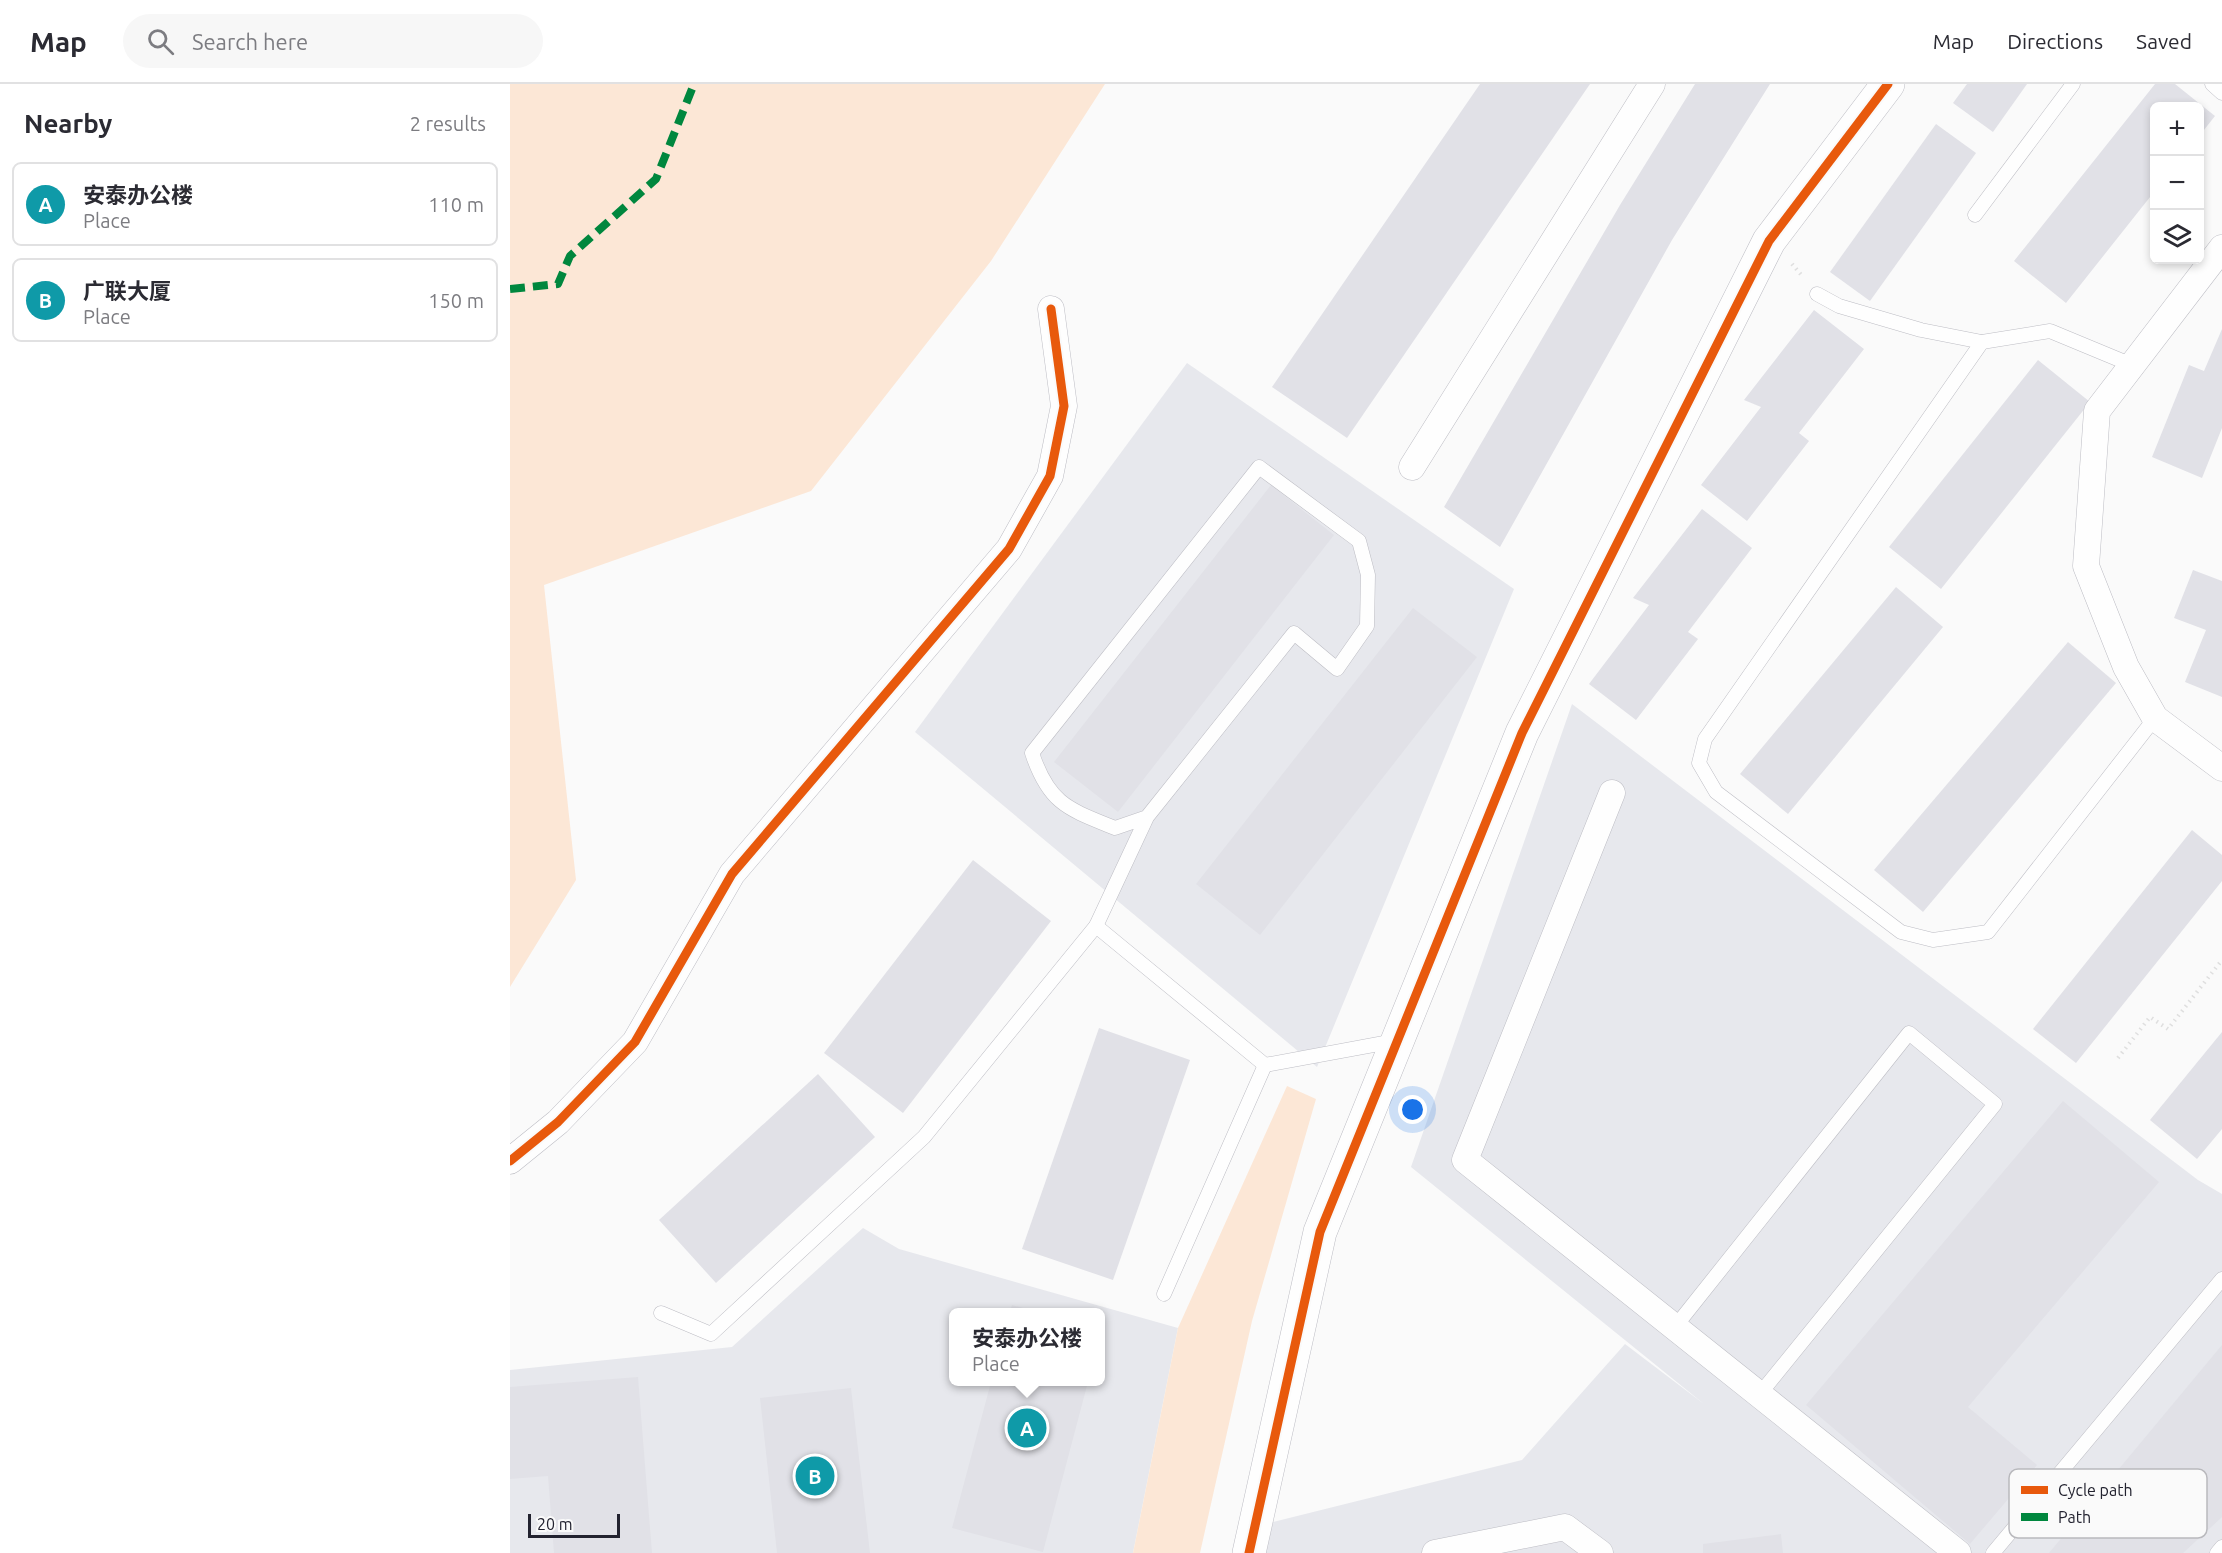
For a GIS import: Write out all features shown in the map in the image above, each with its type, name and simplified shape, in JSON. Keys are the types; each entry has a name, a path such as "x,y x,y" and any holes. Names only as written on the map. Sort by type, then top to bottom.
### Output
{"street":[{"path":"1412,467 1652,84"},
{"path":"1249,1553 1320,1232 1522,733 1769,241 1888,84"},
{"path":"2222,248 2097,411 2086,566 2126,667 2155,717 2222,768"},
{"path":"510,1161 558,1122 635,1042 732,874 1009,549 1050,476 1064,406 1051,309"},
{"path":"1612,792 1465,1160 1958,1553"},
{"path":"1435,1553 1565,1527 1600,1553"}],"lane":[{"path":"1975,216 2073,84"},
{"path":"2212,84 2222,93"},
{"path":"1817,294 1839,306 1921,330 1982,342 2050,332 2133,365"},
{"path":"1982,342 1705,739 1700,763 1716,792 1901,932 1933,940 1988,932 2155,717"},
{"path":"661,1313 711,1334 924,1137 1096,926 1147,817 1294,633 1337,669 1367,626 1368,575 1359,541 1259,467 1032,753 1041,779 1068,809 1115,828 1147,817"},
{"path":"1096,926 1265,1065 1397,1041"},
{"path":"1675,1328 1909,1033 1995,1104 1760,1395"},
{"path":"1164,1294 1265,1065"},
{"path":"2063,1469 2222,1279"},
{"path":"1993,1553 2009,1534"},
{"path":"2217,1553 2222,1547"}],"path":[{"path":"1789,260 1817,294"},
{"path":"2118,1058 2150,1017 2168,1029 2222,960"}],"shaded area":[{"path":"510,84 1105,84 991,261 811,491 544,585 576,880 510,987"},
{"path":"1187,363 1514,589 1317,1067 915,732"},
{"path":"1572,704 2198,1180 2222,1194 2222,1553 1265,1553 1273,1522 1522,1460 1625,1344 1704,1404 1411,1167"},
{"path":"1287,1086 1316,1099 1252,1321 1200,1553 1133,1553 1178,1328"},
{"path":"863,1228 899,1249 1178,1328 1133,1553 510,1553 510,1370 732,1347"}],"building":[{"path":"1480,84 1590,84 1347,438 1272,387"},
{"path":"1695,84 1770,84 1672,240 1500,547 1444,507 1620,205"},
{"path":"1967,84 2027,84 1993,132 1953,103"},
{"path":"2155,84 2175,84 2198,102 2150,102 2150,197 2066,303 2014,261"},
{"path":"2204,107 2215,116 2204,130"},
{"path":"1936,124 1976,153 1870,301 1830,272"},
{"path":"1814,310 1864,349 1799,433 1809,441 1747,521 1701,485 1761,407 1744,400"},
{"path":"2222,329 2222,428 2202,478 2152,457 2189,365 2204,371"},
{"path":"2038,360 2090,402 1941,589 1889,547"},
{"path":"1271,485 1334,535 1118,812 1054,762"},
{"path":"1702,509 1752,548 1688,632 1698,639 1636,720 1589,684 1649,605 1633,598"},
{"path":"2193,570 2222,581 2222,697 2185,682 2206,630 2174,618"},
{"path":"1896,587 1943,627 1788,814 1740,774"},
{"path":"1413,608 1477,657 1260,935 1196,884"},
{"path":"2068,642 2116,683 1923,912 1874,870"},
{"path":"2192,830 2222,855 2222,881 2076,1063 2033,1029"},
{"path":"973,860 1051,921 903,1113 824,1053"},
{"path":"1099,1028 1190,1060 1113,1280 1022,1249"},
{"path":"2222,1032 2222,1129 2197,1159 2150,1120"},
{"path":"818,1074 875,1137 716,1283 659,1220"},
{"path":"2063,1101 2159,1182 1968,1407 2037,1465 2034,1469 2009,1469 2009,1498 1970,1544 1806,1405"},
{"path":"2222,1345 2222,1517 2207,1531 2207,1469 2119,1469"},
{"path":"638,1377 652,1553 554,1553 548,1476 510,1479 510,1387"},
{"path":"990,1386 1087,1386 1043,1552 952,1528"},
{"path":"851,1388 870,1553 777,1553 760,1398"},
{"path":"1781,1534 1783,1553 1703,1553 1703,1544"},
{"path":"2061,1538 2199,1538 2183,1553 2049,1553"}],"marked path":[{"path":"510,289 558,284 570,256 656,179 694,84"}],"cycle path":[{"path":"1249,1553 1320,1232 1522,733 1769,241 1888,84"},
{"path":"510,1161 558,1122 635,1042 732,874 1009,549 1050,476 1064,406 1051,309"}],"place":[{"name":"安泰办公楼","path":"1027,1428"},
{"name":"广联大厦","path":"815,1476"}]}
